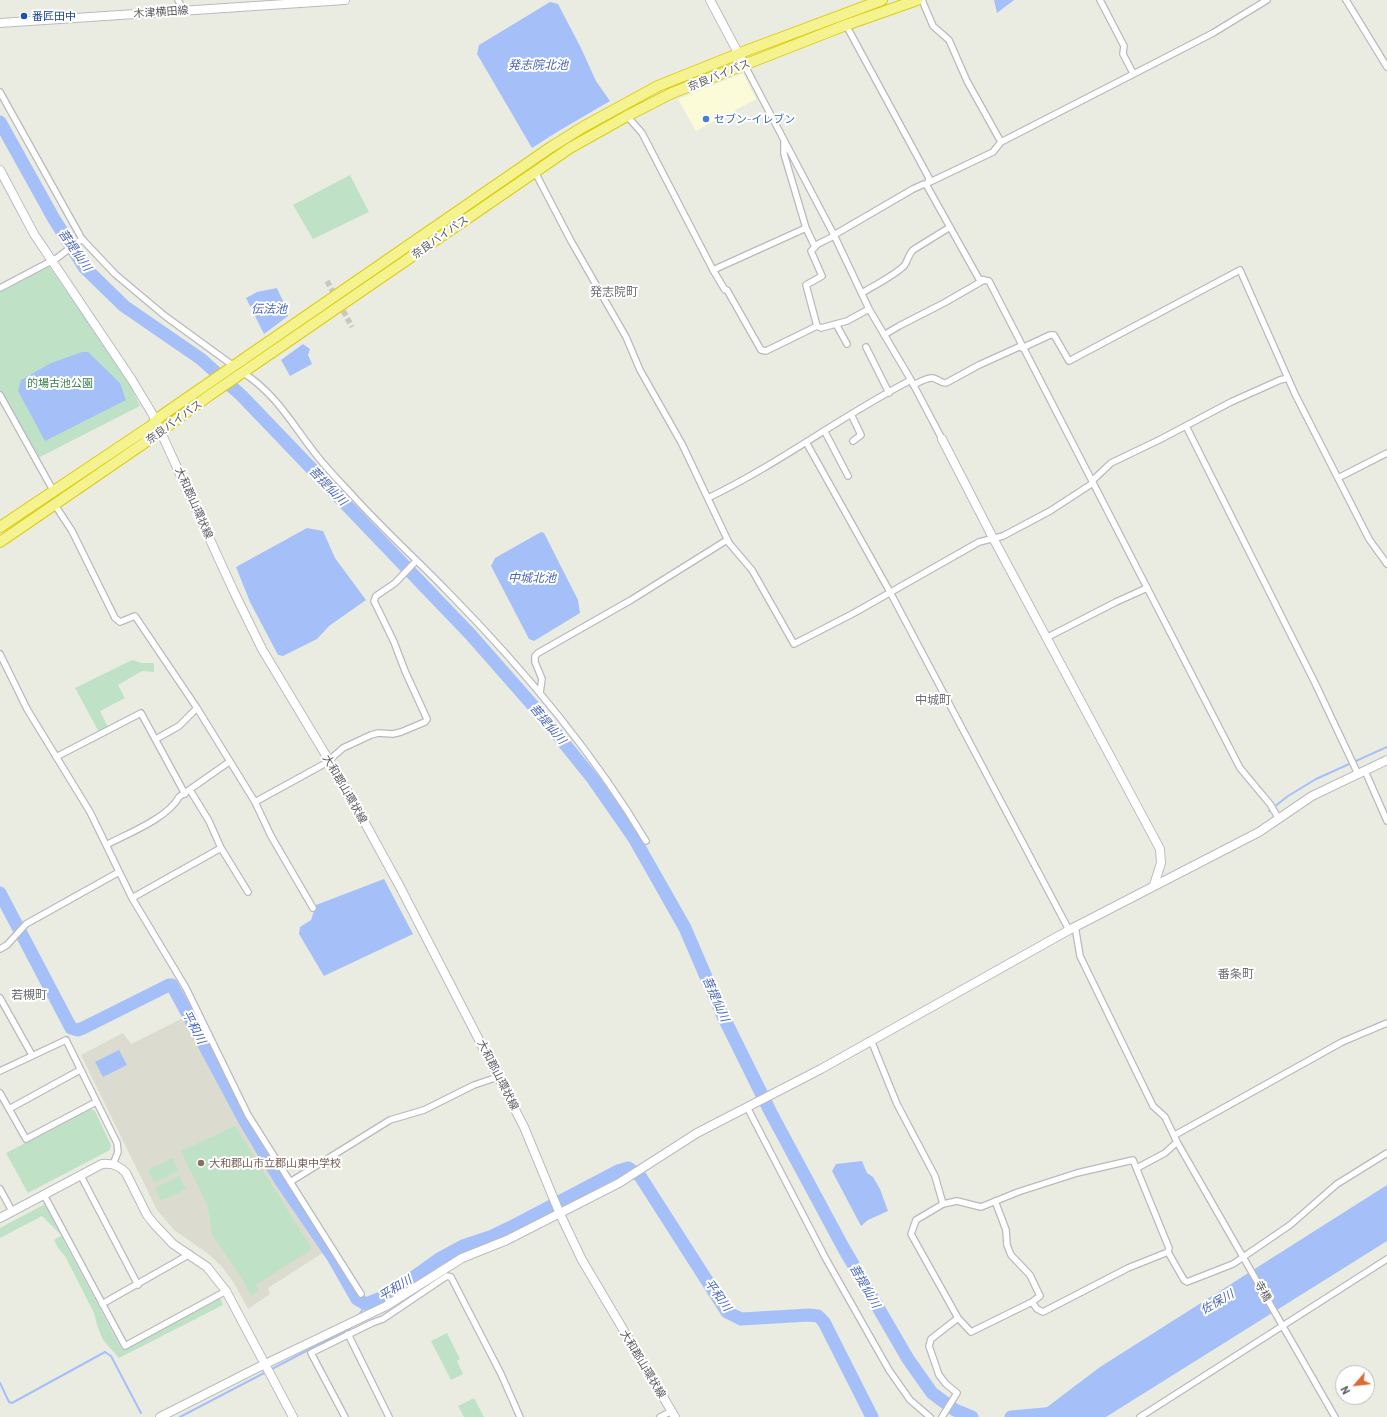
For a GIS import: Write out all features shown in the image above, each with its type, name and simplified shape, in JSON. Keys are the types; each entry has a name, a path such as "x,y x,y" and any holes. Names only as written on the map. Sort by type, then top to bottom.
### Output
{"highway":[{"name":"奈良バイパス","path":"0,527 54,492 203,387 567,136 658,86 882,0"},
{"name":"奈良バイパス","path":"0,542 161,431 210,395 570,148 672,93 846,25 917,0"}],"street":[{"path":"178,0 184,11"},
{"name":"木津横田線","path":"0,23 345,0"},
{"path":"710,0 834,235 869,310 912,383 1046,638 1160,849 1161,863 1154,885"},
{"path":"922,0 933,26 949,40 967,81 1001,142"},
{"path":"1100,0 1124,46 1123,54 1133,73"},
{"path":"817,326 806,285 822,276 811,251 815,247 913,189 924,184 928,184 993,152 1001,142 1212,32 1267,0"},
{"path":"1346,0 1387,67"},
{"path":"846,25 929,178 928,184 950,227 980,279 989,281 1240,768 1270,804 1279,819"},
{"path":"0,92 80,240 115,274 142,297 241,375 257,382 283,408 319,458 361,505 415,562 470,615 540,693 606,776 646,841"},
{"path":"627,116 642,134 713,270 730,296 761,350 766,351 817,326 821,328 847,321 869,310"},
{"path":"784,140 784,154 806,228 815,247"},
{"name":"大和郡山環状線","path":"0,170 34,234 54,259 132,380 156,421 234,592 262,649 329,760 396,878 532,1143 560,1214 582,1260 674,1414"},
{"path":"535,172 571,241 626,337 640,370 682,444 727,540 752,570 794,644 979,542 1003,536 1050,511 1092,482 1112,463 1231,402 1280,380 1288,378"},
{"path":"862,293 906,264 908,254 913,250 950,227"},
{"path":"713,270 806,228"},
{"path":"0,288 54,259 80,240"},
{"path":"708,498 753,475 825,432 851,414 888,393 912,383 930,378 935,378 941,383 946,383 979,365 1050,335 1054,335 1070,361 1240,270 1295,394 1369,538 1387,564"},
{"path":"884,335 944,304 984,280"},
{"path":"836,324 847,344"},
{"path":"866,347 888,393"},
{"path":"0,395 54,492"},
{"path":"851,414 861,435 853,441"},
{"path":"1186,426 1312,678 1387,821"},
{"path":"825,432 848,476"},
{"path":"806,442 890,592 1072,928 1080,956 1153,1106 1165,1118 1175,1135 1176,1142 1165,1153 1137,1168"},
{"path":"1338,478 1387,453"},
{"path":"55,505 72,531 115,618 120,622 135,616 197,708 255,802 271,836 313,908"},
{"path":"540,693 542,679 535,662 535,656 538,653 631,600 727,540"},
{"path":"255,802 329,760 343,748 378,733 393,734 401,732 424,722 427,719 405,671 394,642 374,601 376,596 395,583 415,562"},
{"path":"1046,638 1116,602 1147,588"},
{"path":"0,654 27,709 90,812 132,898 186,988 248,1115 361,1294"},
{"path":"156,739 179,726 197,708"},
{"path":"56,757 141,712 188,792 209,821 221,848 248,892"},
{"path":"160,1417 402,1297 462,1258 507,1240 619,1183 691,1136 821,1069 1072,928 1259,832 1312,796 1387,760"},
{"path":"106,845 154,820 175,804 179,797 229,762"},
{"path":"132,898 221,848"},
{"path":"0,949 6,945 26,924 119,872"},
{"path":"0,998 32,1055"},
{"path":"1175,1135 1336,1046 1387,1023"},
{"path":"0,1071 66,1040 117,1143 118,1152 113,1164"},
{"path":"869,1041 873,1045 897,1104 935,1176 943,1204"},
{"path":"9,1109 80,1070"},
{"path":"290,1182 390,1120 424,1110 474,1085 498,1077"},
{"path":"0,1093 26,1139 96,1102"},
{"path":"749,1106 826,1259 889,1370 910,1400 930,1417"},
{"name":"寺橋","path":"1176,1142 1335,1417"},
{"path":"996,1201 1006,1230 1006,1245 1011,1255 1030,1275 1040,1296 1032,1302 970,1332 958,1318 911,1234 916,1220 943,1204 957,1201 981,1207 996,1201 1077,1173 1133,1160 1137,1168 1138,1176 1169,1248 1168,1252 1184,1280 1187,1282 1245,1259 1290,1226 1337,1184 1387,1152"},
{"path":"0,1218 102,1164 113,1164 126,1173 155,1225 173,1244 190,1254 207,1267 226,1291 293,1417"},
{"path":"80,1176 138,1285"},
{"path":"0,1189 12,1212"},
{"path":"44,1194 124,1346 226,1291"},
{"path":"1032,1302 1037,1309 1042,1312 1128,1268 1168,1252"},
{"path":"102,1304 138,1285 190,1254"},
{"path":"1140,1417 1281,1324 1387,1259"},
{"path":"345,1417 311,1353 348,1334 384,1319 447,1276 451,1277 501,1374 520,1417"},
{"path":"942,1417 957,1393 946,1384 939,1375 929,1346 930,1339 958,1318"},
{"path":"348,1334 389,1417"},
{"path":"660,1417 674,1414"}],"shaded area":[{"path":"743,73 756,99 696,131 678,99"},
{"name":"大和郡山市立郡山東中学校","path":"189,1015 239,1117 324,1252 268,1288 270,1294 248,1309 234,1283 223,1268 210,1255 174,1230 157,1210 81,1055 123,1033 131,1044"}],"green space":[{"path":"350,175 369,212 313,239 293,205"},
{"name":"的場古池公園","path":"49,266 129,382 140,406 38,458 0,392 0,292"},
{"path":"132,660 142,663 154,663 154,672 142,671 118,685 125,698 100,711 109,729 100,734 75,688"},
{"path":"90,1109 95,1111 111,1145 110,1150 28,1193 6,1153"},
{"path":"235,1126 312,1249 256,1285 259,1291 251,1296 242,1278 212,1235 208,1207 181,1151"},
{"path":"172,1158 178,1171 154,1183 148,1170"},
{"path":"179,1176 186,1189 161,1201 155,1188"},
{"path":"45,1204 60,1234 42,1216 0,1238 0,1228"},
{"path":"61,1236 122,1350 220,1298 223,1305 119,1358 103,1340 94,1313 65,1256 58,1248 54,1240"},
{"path":"447,1333 460,1359 457,1361 463,1374 451,1380 431,1341"},
{"path":"474,1398 484,1417 464,1417 458,1406"}],"water":[{"path":"994,0 1014,0 997,13"},
{"name":"発志院北池","path":"550,2 558,4 596,81 610,101 532,148 477,54 479,45"},
{"name":"伝法池","path":"277,288 287,310 288,316 264,334 246,298 257,292"},
{"path":"303,344 310,349 308,355 312,364 290,376 281,360"},
{"path":"82,352 88,352 120,383 126,400 45,441 18,391 21,380 51,363"},
{"path":"307,528 323,531 335,558 366,600 329,626 317,639 283,656 278,655 250,602 236,567"},
{"name":"中城北池","path":"541,532 544,533 578,600 580,613 534,641 529,639 491,566 495,558"},
{"path":"384,879 413,934 324,976 299,934 300,927 311,920 316,905"},
{"path":"119,1050 127,1065 103,1077 95,1062"},
{"path":"862,1161 867,1173 873,1177 880,1189 888,1211 868,1220 861,1226 832,1171 836,1164"},
{"name":"佐保川","path":"1387,1185 1387,1241 1106,1417 1034,1417 1100,1367"}],"waterway":[{"name":"菩提仙川","path":"0,122 54,219 84,267 124,306 201,359 242,396 471,635 543,717 593,779 634,838 685,928 722,1014 771,1113 843,1247 908,1359 932,1393 955,1410 972,1417"},
{"path":"1269,811 1288,796 1316,779 1387,747"},
{"name":"平和川","path":"0,893 71,1028 78,1030 83,1028 169,985 172,985 246,1123 279,1178 333,1257 357,1299 366,1304 383,1297 397,1289 439,1259 463,1246 490,1237 618,1171 628,1168 640,1176 727,1312 741,1319 809,1315 818,1316 824,1322 872,1417"},
{"path":"359,1315 366,1304"},
{"path":"270,1370 352,1326"},
{"path":"0,1383 9,1402 12,1403 105,1352 111,1356 141,1413"},
{"path":"180,1417 266,1372"},
{"name":"菩提仙川","path":"1011,1417 1055,1413"}],"tunnel":[{"path":"327,281 352,327"}],"place":[{"name":"番匠田中","path":"24,16"},
{"name":"セブン-イレブン","path":"706,119"},
{"name":"大和郡山市立郡山東中学校","path":"201,1163"}],"district":[{"name":"発志院町","path":"614,292"},
{"name":"中城町","path":"933,700"},
{"name":"番条町","path":"1236,974"},
{"name":"若槻町","path":"29,995"}]}
